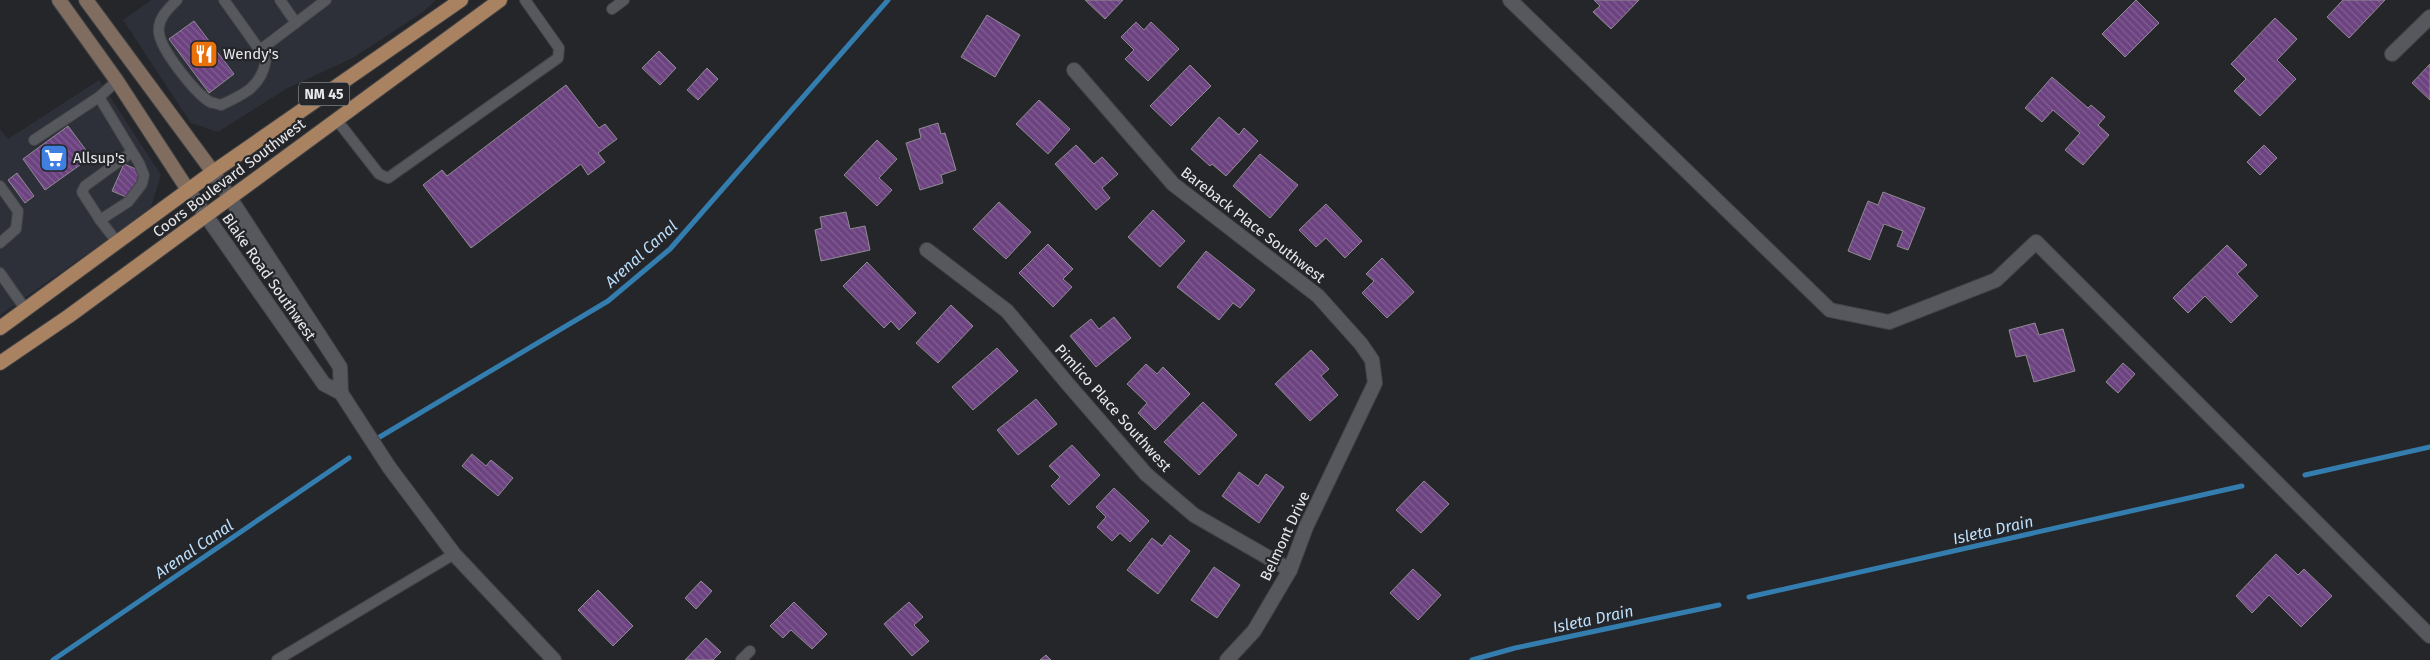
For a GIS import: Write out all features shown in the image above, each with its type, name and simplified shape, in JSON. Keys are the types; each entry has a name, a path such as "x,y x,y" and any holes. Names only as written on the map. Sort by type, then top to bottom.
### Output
{"main road":[{"name":"Blake Road Southwest","path":"59,0 117,81 188,190"},
{"name":"Blake Road Southwest","path":"86,0 213,172"},
{"name":"Coors Boulevard Southwest","path":"0,328 26,310 45,293 213,172 461,0"},
{"name":"Coors Boulevard Southwest","path":"0,363 70,316 500,0"}],"street":[{"path":"1510,0 1830,310 1889,322 1996,280 2036,242 2430,636"},
{"path":"2392,54 2430,17"},
{"name":"Bareback Place Southwest","path":"1074,70 1173,184 1318,296 1361,344 1372,360 1375,383 1359,418"},
{"name":"Blake Road Southwest","path":"213,172 340,367 341,393"},
{"name":"Blake Road Southwest","path":"188,190 324,384 341,393 389,467 454,554 554,660"},
{"name":"Pimlico Place Southwest","path":"927,250 1007,311 1066,384 1146,474 1194,515 1290,570"},
{"name":"Belmont Drive","path":"1227,660 1254,631 1290,570 1306,527 1359,418"}],"lane":[{"path":"177,0 165,12 159,24 159,34 169,55 200,94 211,102 221,105 253,87 264,74 266,58 224,0"},
{"path":"280,0 296,22"},
{"path":"260,50 326,0"},
{"path":"336,119 379,174 388,178 558,58 559,48 525,0"},
{"path":"612,9 624,0"},
{"path":"34,140 99,98 117,81"},
{"path":"99,98 144,175 142,184 128,202 100,220"},
{"path":"117,242 84,198 82,192 85,186 132,152"},
{"path":"0,186 18,211 16,230 0,243"},
{"path":"0,273 26,310"},
{"path":"277,660 454,554"},
{"path":"740,660 750,652"}],"shaded area":[{"path":"151,0 436,0 423,12 353,58 286,89 218,132 191,123 123,20"},
{"path":"99,80 161,175 150,210 0,315 0,129 8,139"}],"building":[{"path":"1085,0 1123,0 1105,19"},
{"path":"1594,0 1639,0 1611,29 1593,12 1600,6"},
{"path":"2136,0 2159,23 2125,57 2102,34"},
{"path":"2343,0 2385,0 2349,38 2327,17"},
{"path":"987,15 1020,35 995,77 961,57"},
{"path":"2275,18 2297,39 2277,60 2296,79 2260,116 2234,91 2246,79 2231,64"},
{"path":"194,21 234,74 209,93 169,39"},
{"path":"1136,22 1144,30 1151,22 1179,49 1148,81 1125,59 1134,50 1121,37"},
{"path":"659,51 676,68 660,85 642,68"},
{"path":"2430,64 2430,100 2412,83"},
{"path":"1190,65 1211,86 1171,126 1150,106"},
{"path":"707,68 718,79 698,100 687,90"},
{"path":"2052,77 2088,108 2091,105 2105,117 2098,125 2109,135 2083,165 2065,150 2080,133 2053,110 2042,122 2025,108"},
{"path":"566,85 599,128 605,124 617,139 598,153 605,162 588,175 581,164 471,248 423,185 442,170 447,176"},
{"path":"1039,100 1070,129 1048,154 1016,124"},
{"path":"1219,117 1239,135 1244,128 1258,141 1226,176 1212,164 1210,166 1191,149"},
{"path":"938,123 941,134 945,133 956,170 941,175 943,183 920,190 906,143 921,138 919,129"},
{"path":"68,126 91,157 45,190 23,159"},
{"path":"877,140 897,159 879,178 892,190 877,206 844,175"},
{"path":"1076,145 1094,164 1102,157 1118,174 1102,188 1110,198 1096,210 1055,164"},
{"path":"2264,145 2277,158 2260,175 2247,162"},
{"path":"1260,154 1298,185 1270,218 1233,186"},
{"path":"124,164 143,172 131,199 112,191"},
{"path":"17,173 34,196 25,203 8,180"},
{"path":"1883,192 1925,208 1908,250 1897,246 1903,231 1884,224 1870,260 1848,251 1868,201 1878,205"},
{"path":"999,202 1031,232 1006,259 973,229"},
{"path":"1326,204 1362,241 1345,258 1326,238 1316,247 1299,230"},
{"path":"1153,210 1185,241 1160,267 1128,237"},
{"path":"846,212 850,229 865,226 870,250 821,261 815,230 822,228 820,217"},
{"path":"1048,244 1073,269 1063,279 1072,287 1053,307 1019,273"},
{"path":"2227,245 2247,265 2237,274 2258,296 2231,323 2205,296 2188,313 2173,298"},
{"path":"1206,251 1255,290 1240,308 1233,303 1219,320 1177,287"},
{"path":"1382,258 1414,292 1387,318 1362,293 1374,281 1366,274"},
{"path":"867,262 916,313 899,330 891,321 884,328 843,286"},
{"path":"951,305 973,326 938,363 916,343"},
{"path":"1114,317 1131,338 1096,367 1070,336 1091,319 1099,329"},
{"path":"2035,323 2039,335 2063,329 2075,371 2034,382 2026,355 2016,357 2009,330"},
{"path":"997,348 1018,371 973,410 952,387"},
{"path":"1311,350 1329,369 1321,376 1338,395 1310,421 1275,384"},
{"path":"2123,363 2135,374 2118,393 2106,382"},
{"path":"1146,364 1157,374 1163,367 1190,394 1155,430 1138,413 1147,403 1127,384"},
{"path":"1036,399 1057,424 1018,455 997,430"},
{"path":"1203,402 1237,435 1199,475 1164,442"},
{"path":"1072,445 1100,475 1069,505 1051,486 1060,477 1049,466"},
{"path":"472,454 486,466 491,460 513,478 498,496 462,466"},
{"path":"1239,472 1258,486 1266,474 1284,487 1259,523 1222,496"},
{"path":"1424,481 1449,504 1421,533 1396,510"},
{"path":"1114,488 1149,521 1130,542 1120,533 1112,541 1097,527 1106,517 1096,507"},
{"path":"1170,535 1190,551 1158,594 1127,570 1152,538 1162,546"},
{"path":"2276,554 2298,575 2304,569 2332,596 2301,627 2269,595 2252,613 2236,596"},
{"path":"1214,567 1240,585 1217,618 1191,600"},
{"path":"1413,569 1441,595 1418,620 1390,593"},
{"path":"701,581 712,591 696,609 685,598"},
{"path":"598,590 633,626 613,646 578,610"},
{"path":"794,602 827,634 812,649 791,630 783,638 770,626"},
{"path":"909,602 923,617 914,625 929,641 912,656 884,624"},
{"path":"706,638 721,652 713,660 685,660"},
{"path":"1046,655 1051,660 1040,660"}],"waterway":[{"name":"Arenal Canal","path":"378,438 608,301 670,249 888,0"},
{"name":"Isleta Drain","path":"2305,475 2430,447"},
{"name":"Arenal Canal","path":"53,660 349,458"},
{"name":"Isleta Drain","path":"1749,597 2242,486"},
{"name":"Isleta Drain","path":"1472,660 1515,648 1719,605"}],"place":[{"name":"Wendy's","path":"204,54"},
{"name":"Allsup's","path":"54,158"}]}
